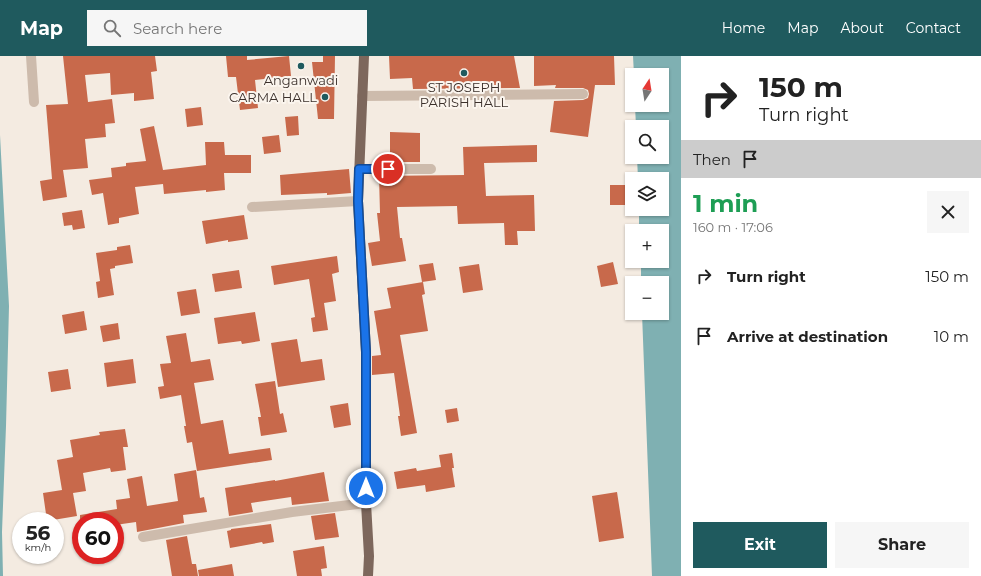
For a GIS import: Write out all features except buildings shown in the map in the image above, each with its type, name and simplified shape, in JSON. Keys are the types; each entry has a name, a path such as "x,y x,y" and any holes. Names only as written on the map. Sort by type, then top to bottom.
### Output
{"main road":[{"path":"364,56 358,201 366,352 366,503 370,556 368,576"}],"street":[{"path":"31,56 34,102"},
{"path":"362,96 583,94"},
{"path":"359,169 431,169"},
{"path":"252,207 358,201"},
{"path":"143,537 292,512 366,503"}],"water":[{"path":"633,56 681,56 681,576 652,576 642,320 669,320 669,276 641,276 641,268 669,268 669,224 639,224 639,216 669,216 669,172 638,172 637,164 669,164 669,120 636,120 635,112 669,112 669,68 634,68"},
{"path":"0,135 9,306 2,532 3,576 0,576"}],"place":[{"name":"Anganwadi","path":"301,66"},
{"name":"ST JOSEPH PARISH HALL","path":"464,73"},
{"name":"CARMA HALL","path":"325,97"}],"route":[{"path":"366,488 366,352 358,201 359,169 388,169"}]}
